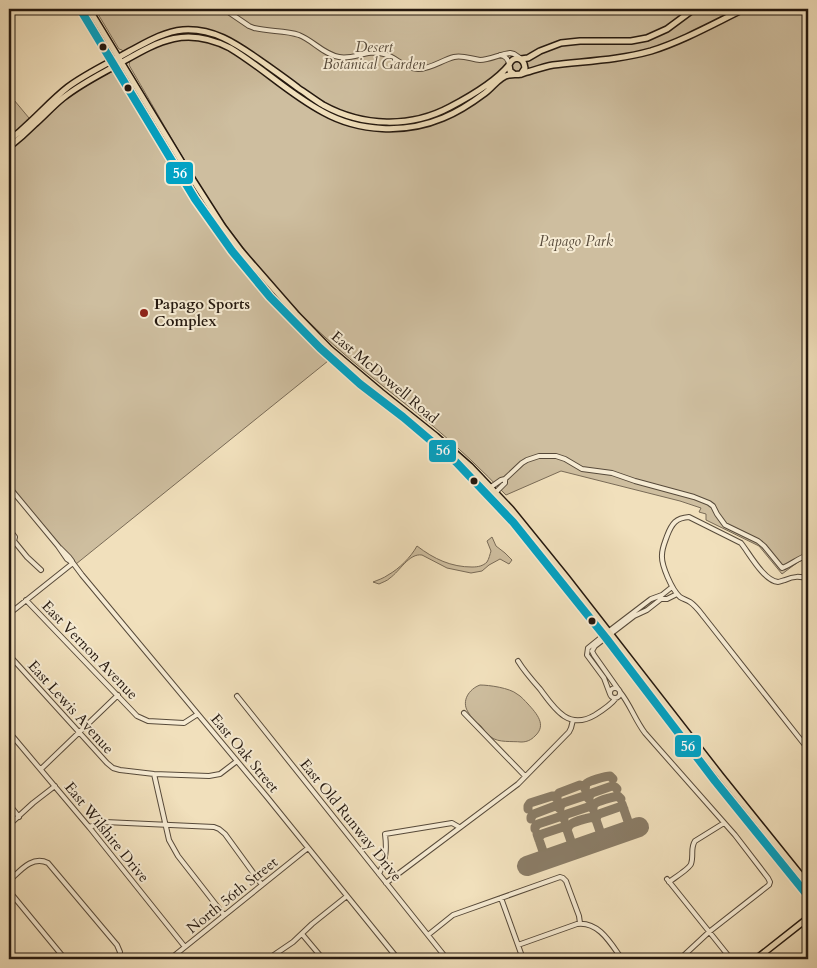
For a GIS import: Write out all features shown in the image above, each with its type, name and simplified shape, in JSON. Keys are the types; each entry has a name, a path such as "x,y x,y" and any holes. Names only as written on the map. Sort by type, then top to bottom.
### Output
{"main road":[{"name":"East McDowell Road","path":"80,9 202,209 228,246 270,297 334,362 423,433 457,464 513,522 604,636 715,781 808,896"},
{"name":"East McDowell Road","path":"89,9 206,202 241,251 296,314 330,349 470,466 529,530 808,884"},
{"path":"9,140 12,134 30,123 77,81 114,64 165,34 180,31 191,30 212,33 225,38 324,106 350,117 385,122 412,120 439,112 459,102 488,82 504,70 514,59 526,59 561,43 631,41 647,38 671,26 694,9"},
{"path":"120,60 172,38 190,36 211,40 235,51 312,106 330,116 356,125 384,129 409,128 439,120 455,112 482,95 504,76 551,66 610,60 650,51 682,40 744,9"},
{"path":"520,74 525,68 521,59"},
{"path":"509,65 509,69 514,74"},
{"path":"9,147 32,128 55,102"},
{"path":"457,464 461,464 487,490 493,490"},
{"path":"756,959 808,918"}],"street":[{"path":"224,9 249,26 302,36 331,55 345,58 376,52 415,69 425,68 458,56 483,59 507,52 521,59"},
{"path":"500,55 506,57 509,65"},
{"path":"493,490 505,482 505,479 528,460 539,456 556,456 582,469 612,473 648,486 703,500 713,506 726,525 758,541 782,568 808,555"},
{"name":"East Oak Street","path":"9,487 237,761 398,959"},
{"path":"808,578 796,576 779,582 770,578 758,568 740,543 689,517 681,518 674,522 663,546 662,557 672,588 681,598 695,606 808,749"},
{"path":"9,529 15,537 14,542 41,570"},
{"path":"9,546 14,542"},
{"path":"9,614 73,563"},
{"path":"610,632 651,599 662,595 672,588"},
{"path":"626,701 621,698 612,697 604,678 587,655 589,646 634,616 647,610 656,602 677,594"},
{"name":"East Vernon Avenue","path":"26,600 137,716 148,721 184,723 198,714"},
{"path":"604,636 592,652 619,690 645,733 724,823 770,882 769,885 709,932 680,959"},
{"name":"East Lewis Avenue","path":"9,655 113,768 154,774"},
{"path":"518,661 556,710 561,715 573,720 586,720 609,706 620,695 619,690"},
{"path":"609,706 610,691 612,688 619,690"},
{"path":"41,769 118,695"},
{"name":"East Old Runway Drive","path":"237,696 447,959"},
{"path":"464,713 525,776"},
{"path":"386,883 518,784 569,732 573,720"},
{"name":"East Wilshire Drive","path":"9,732 89,827 185,947"},
{"path":"224,915 178,856 169,840 154,774 209,776 220,774 237,761"},
{"path":"9,825 55,786"},
{"path":"9,804 19,817"},
{"path":"89,827 105,822 219,828 262,885"},
{"path":"379,874 384,865 386,853 385,834 452,823 459,827"},
{"path":"724,823 693,842 691,864 688,868 668,880 731,959"},
{"name":"North 56th Street","path":"170,959 308,848"},
{"path":"9,881 30,863 39,860 48,863 117,945 120,952 119,959"},
{"path":"428,935 453,915 560,877 566,881 579,916 580,924"},
{"path":"9,891 65,959"},
{"path":"268,959 288,946 347,896"},
{"path":"501,898 523,959"},
{"path":"518,945 580,924 589,925 600,931 622,959"},
{"path":"302,934 324,959"}],"green space":[{"name":"Papago Park","path":"95,9 808,9 808,558 798,562 782,574 759,546 706,520 706,514 699,512 701,508 561,471 506,495 443,435 349,358 317,329 260,268 230,231 185,162 129,65 130,61 122,50 119,49"},
{"name":"Papago Sports Complex","path":"111,72 115,72 174,171 222,244 261,292 328,361 76,564 9,484 9,150 21,140 9,126 9,94 35,128 82,86"},
{"path":"492,537 496,546 512,560 509,564 500,559 482,571 471,573 447,568 422,555 417,555 388,580 379,584 373,582 385,577 396,569 417,546 430,555 450,564 464,567 482,565 489,558 491,551 487,541"},
{"path":"480,685 505,689 521,697 535,712 540,724 539,732 529,741 525,742 498,740 488,735 472,718 465,704 467,696 472,689"}],"taxiway":[{"path":"528,809 530,803 552,796 557,799 559,793 580,785 584,786 585,789 586,784 593,780 610,776 613,779"},
{"path":"531,819 534,814 555,806 560,809 563,803 584,796 589,799 592,793 612,786 617,789"},
{"path":"535,829 538,824 559,817 564,819 564,816 567,814 590,806 593,809 593,806 601,801 618,796 621,799"},
{"path":"622,804 631,830"},
{"path":"539,840 542,834 563,827 567,830 570,825 576,822 593,817 596,820 599,814 619,807 624,809"},
{"path":"594,814 603,840"},
{"path":"565,824 574,850"},
{"path":"537,834 546,860"}],"runway":[{"path":"527,866 639,827"}],"transit line":[{"name":"56","path":"80,9 195,199 232,251 270,297 320,348 360,384 403,417 456,462 513,522 606,638 715,781 808,896"}],"place":[{"name":"Papago Sports Complex","path":"144,313"}],"park label":[{"name":"Desert Botanical Garden","path":"374,56"}]}
